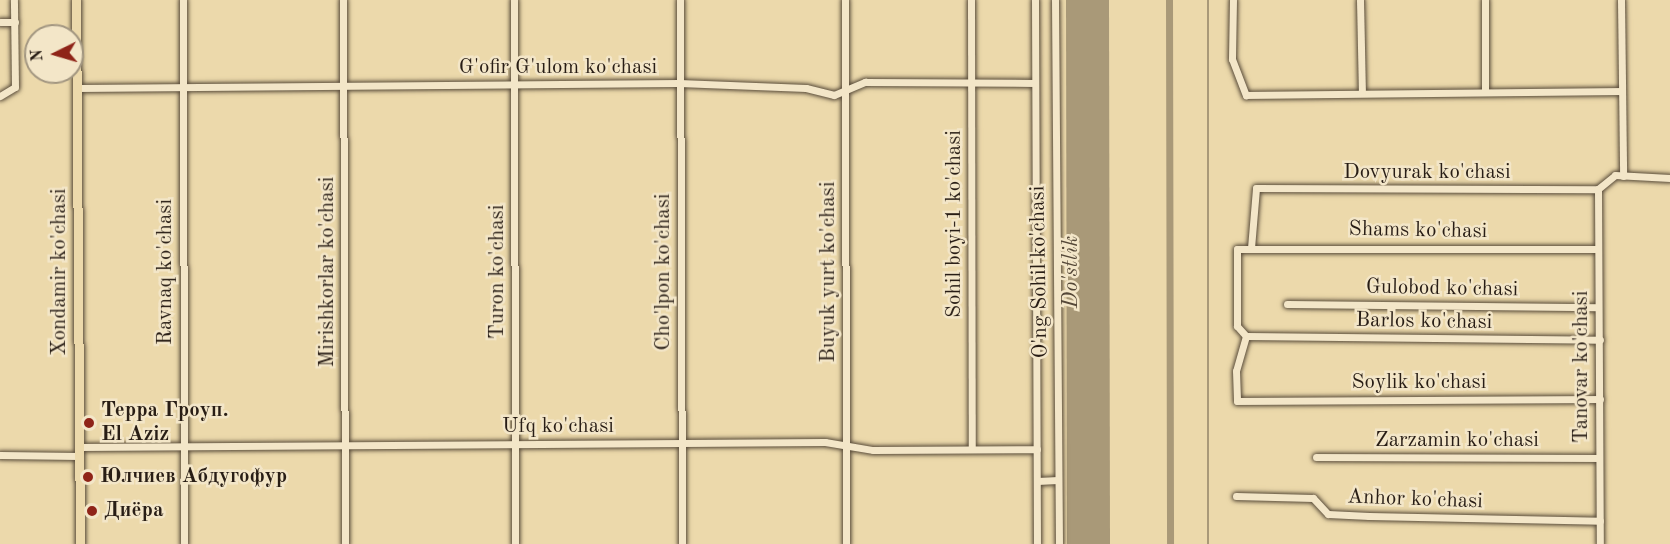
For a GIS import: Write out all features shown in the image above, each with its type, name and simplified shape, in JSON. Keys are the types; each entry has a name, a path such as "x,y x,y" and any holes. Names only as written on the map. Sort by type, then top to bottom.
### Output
{"main road":[{"name":"Xondamir ko'chasi","path":"76,0 80,544"}],"street":[{"path":"3,96 15,87 14,0"},
{"name":"Ravnaq ko'chasi","path":"183,0 182,447 184,544"},
{"name":"Mirishkorlar ko'chasi","path":"343,0 345,544"},
{"name":"Turon ko'chasi","path":"514,0 516,544"},
{"name":"Cho'lpon ko'chasi","path":"680,0 682,544"},
{"name":"Buyuk yurt ko'chasi","path":"845,0 846,544"},
{"name":"Sohil boyi-1 ko'chasi","path":"971,0 972,449"},
{"path":"1035,0 1037,544"},
{"name":"O'ng Sohil ko'chasi","path":"1055,0 1059,544"},
{"path":"1233,0 1232,59 1246,95 1620,91"},
{"path":"1360,0 1362,93"},
{"path":"1485,0 1485,92"},
{"path":"1621,0 1620,91 1623,176"},
{"path":"0,22 15,22"},
{"name":"G'ofir G'ulom ko'chasi","path":"77,88 679,83 845,92 865,82 970,85 1035,83"},
{"path":"1598,189 1615,175 1670,178"},
{"name":"Dovyurak ko'chasi","path":"1251,248 1256,188 1598,189"},
{"name":"Tanovar ko'chasi","path":"1598,189 1600,544"},
{"name":"Shams ko'chasi","path":"1246,336 1237,326 1238,249 1598,249"},
{"name":"Gulobod ko'chasi","path":"1287,304 1598,307"},
{"name":"Barlos ko'chasi","path":"1246,336 1600,340"},
{"name":"Soylik ko'chasi","path":"1246,336 1236,371 1237,400 1600,399"},
{"name":"Ufq ko'chasi","path":"0,455 182,447 682,442 845,445 873,450 1037,448"},
{"name":"Zarzamin ko'chasi","path":"1316,457 1599,458"},
{"path":"1037,481 1058,480"},
{"name":"Anhor ko'chasi","path":"1236,496 1313,498 1328,514 1600,521"}],"water":[{"name":"Do'stlik","path":"1066,0 1109,0 1110,544 1067,544"}],"waterway":[{"path":"1169,0 1170,544"},
{"path":"1208,0 1208,544"}],"place":[{"name":"Терра Гроуп. El Aziz","path":"89,423"},
{"name":"Юлчиев Абдугофур","path":"88,477"},
{"name":"Диёра","path":"92,511"}]}
